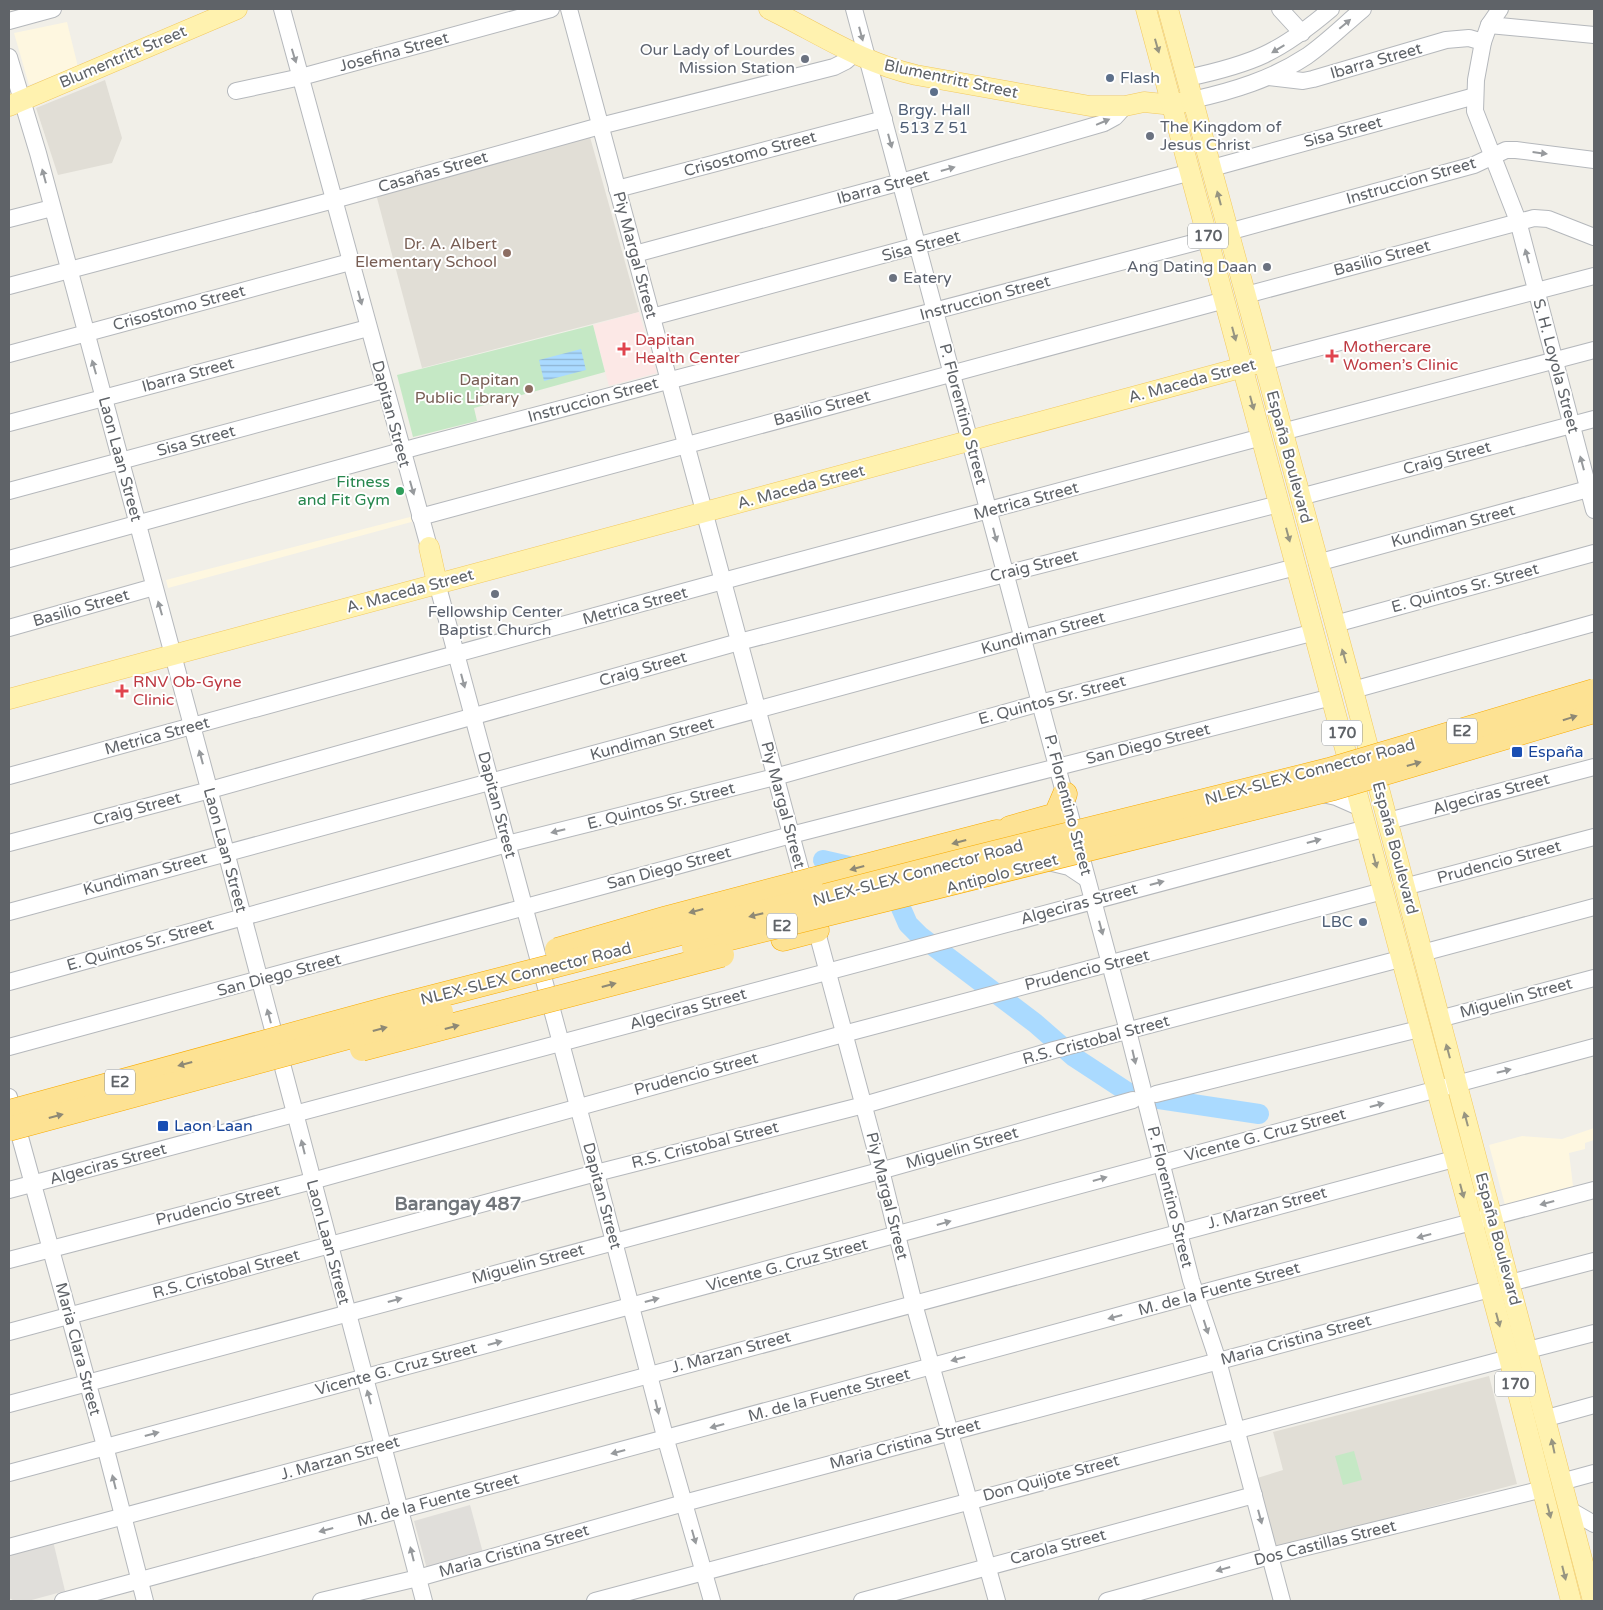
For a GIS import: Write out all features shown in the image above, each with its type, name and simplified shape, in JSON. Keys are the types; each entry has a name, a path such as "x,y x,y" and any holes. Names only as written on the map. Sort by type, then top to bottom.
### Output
{"highway":[{"name":"NLEX-SLEX Connector Road","path":"9,1112 451,993 953,863 1329,770 1594,693"},
{"name":"NLEX-SLEX Connector Road","path":"9,1129 503,995 1334,788 1594,711"},
{"path":"451,993 518,962 667,918 1056,815 1065,794"},
{"path":"996,832 1049,837 1078,843"},
{"path":"232,1070 344,1053 398,1041 783,939 820,941"}],"main road":[{"name":"Blumentritt Street","path":"15,104 237,9"},
{"name":"Blumentritt Street","path":"770,9 861,57 889,69 916,75 1090,106 1173,105 1192,100"},
{"name":"España Boulevard","path":"1146,9 1315,632 1471,1223 1509,1358 1552,1485 1568,1508 1593,1601"},
{"name":"España Boulevard","path":"1168,9 1353,690 1546,1418 1552,1485 1571,1601"},
{"path":"1135,104 1167,83 1187,78"},
{"name":"A. Maceda Street","path":"9,699 1263,362"},
{"name":"Dapitan Street","path":"429,547 437,583"}],"street":[{"path":"9,22 52,9"},
{"name":"Dapitan Street","path":"282,9 384,390 429,547"},
{"name":"Josefina Street","path":"236,91 301,77 551,9"},
{"name":"Piy Margal Street","path":"569,9 864,1105 914,1304 998,1601"},
{"name":"P. Florentino Street","path":"854,9 861,57 884,119 1128,1031 1140,1082 1140,1104 1160,1162 1196,1295 1218,1361 1282,1601"},
{"path":"1280,9 1302,34"},
{"path":"1187,78 1225,70 1262,57 1302,34 1331,9"},
{"name":"Blumentritt Street","path":"1192,100 1229,92 1268,77 1306,56 1363,9"},
{"name":"S. H. Loyola Street","path":"1500,9 1489,25 1483,42 1476,80 1475,112 1518,221 1594,510"},
{"path":"1489,25 1594,35"},
{"name":"Ibarra Street","path":"1268,77 1303,81 1446,40 1469,38 1483,42"},
{"name":"Laon Laan Street","path":"9,57 15,104 52,208 210,790 295,1114 328,1246 342,1314 364,1377 424,1601"},
{"name":"Casañas Street","path":"9,286 334,200 600,126 834,67 861,57"},
{"name":"Sisa Street","path":"1212,168 1475,96"},
{"name":"Ibarra Street","path":"635,254 901,182 1104,123 1135,104"},
{"name":"Crisostomo Street","path":"617,189 884,119"},
{"name":"Instruccion Street","path":"1228,232 1474,165 1506,150 1594,160"},
{"name":"Sisa Street","path":"652,317 918,247 1190,172"},
{"path":"9,219 52,208"},
{"name":"Basilio Street","path":"1246,296 1518,221 1540,217 1594,237"},
{"name":"Instruccion Street","path":"9,559 401,451 1208,239"},
{"name":"Crisostomo Street","path":"9,354 350,262"},
{"name":"A. Maceda Street","path":"1263,362 1594,276"},
{"name":"Basilio Street","path":"420,517 1225,300"},
{"name":"Ibarra Street","path":"9,422 368,328"},
{"path":"1282,432 1594,350"},
{"name":"Sisa Street","path":"9,491 384,390"},
{"name":"Craig Street","path":"1300,497 1594,419"},
{"name":"Metrica Street","path":"9,776 723,581 1262,437"},
{"name":"Kundiman Street","path":"1317,563 1588,489"},
{"name":"Craig Street","path":"9,843 210,790 739,642 1279,504"},
{"name":"E. Quintos Sr. Street","path":"1335,624 1594,553"},
{"name":"Kundiman Street","path":"9,912 1023,638 1296,567"},
{"name":"Dapitan Street","path":"437,583 666,1440 712,1601"},
{"name":"Basilio Street","path":"9,628 154,588"},
{"path":"1353,690 1594,623"},
{"name":"E. Quintos Sr. Street","path":"9,982 507,844 776,777 1040,703 1315,632"},
{"name":"Antipolo Street","path":"820,941 892,905 1048,862 1078,843 1348,758 1370,754 1594,693"},
{"name":"San Diego Street","path":"9,1047 260,981 791,835 1332,697"},
{"name":"Algeciras Street","path":"1388,821 1594,767"},
{"name":"Antipolo Street","path":"1078,843 1306,792 1336,797 1361,808"},
{"name":"Algeciras Street","path":"9,1190 1366,828"},
{"name":"Prudencio Street","path":"1404,887 1594,837"},
{"path":"1048,862 1069,867 1088,879"},
{"name":"Prudencio Street","path":"9,1260 312,1181 578,1106 1383,891"},
{"path":"1422,953 1594,907"},
{"name":"R.S. Cristobal Street","path":"9,1332 596,1173 864,1105 1054,1050 1400,959"},
{"name":"Miguelin Street","path":"1439,1019 1594,978"},
{"path":"1156,1094 1419,1029"},
{"name":"Vicente G. Cruz Street","path":"9,1473 897,1236 1160,1162 1594,1047"},
{"name":"Maria Clara Street","path":"9,1097 105,1446 144,1601"},
{"name":"Miguelin Street","path":"9,1404 881,1170 1140,1104"},
{"name":"J. Marzan Street","path":"9,1547 1454,1158"},
{"name":"M. de la Fuente Street","path":"63,1601 666,1440 1196,1295 1594,1190"},
{"path":"1510,1283 1594,1261"},
{"name":"Maria Cristina Street","path":"320,1601 418,1578 684,1503 1490,1289"},
{"path":"1528,1350 1594,1333"},
{"name":"Don Quijote Street","path":"595,1601 1509,1358"},
{"path":"1546,1418 1594,1405"},
{"name":"Dos Castillas Street","path":"1108,1601 1270,1556 1552,1485 1594,1472"},
{"name":"Carola Street","path":"862,1601 1254,1495"},
{"path":"1568,1508 1594,1524"}],"shaded area":[{"path":"67,22 78,67 29,85 14,33"},
{"path":"105,80 122,138 112,163 58,175 36,108"},
{"name":"Dr. A. Albert Elementary School","path":"590,137 639,312 422,368 376,194"},
{"name":"Dapitan Health Center","path":"639,312 657,373 609,386 593,325"},
{"path":"414,516 415,521 168,588 166,580"},
{"path":"1594,1128 1594,1140 1585,1143 1585,1149 1569,1153 1573,1186 1505,1205 1489,1145 1522,1136 1562,1139"},
{"path":"1489,1376 1517,1484 1272,1549 1254,1479 1283,1470 1273,1432"},
{"path":"470,1505 483,1553 427,1569 414,1521"},
{"path":"53,1541 65,1591 28,1601 15,1601 9,1598 9,1552"}],"green space":[{"path":"593,325 605,372 474,408 477,421 413,437 397,375"},
{"path":"1354,1451 1362,1480 1343,1485 1335,1456"}],"water":[{"path":"581,349 586,370 544,381 539,360"}],"waterway":[{"path":"823,860 858,868"},
{"path":"890,883 908,924 920,936 1035,1023 1074,1057 1132,1095 1259,1114"}],"place":[{"name":"Our Lady of Lourdes Mission Station","path":"805,59"},
{"name":"Flash","path":"1110,78"},
{"name":"Brgy. Hall 513 Z 51","path":"934,92"},
{"name":"The Kingdom of Jesus Christ","path":"1150,136"},
{"name":"Dr. A. Albert Elementary School","path":"507,253"},
{"name":"Ang Dating Daan","path":"1267,267"},
{"name":"Eatery","path":"893,278"},
{"name":"Dapitan Health Center","path":"624,349"},
{"name":"Mothercare Women’s Clinic","path":"1332,356"},
{"name":"Dapitan Public Library","path":"529,389"},
{"name":"Fitness and Fit Gym","path":"400,491"},
{"name":"Fellowship Center Baptist Church","path":"495,594"},
{"name":"RNV Ob-Gyne Clinic","path":"122,691"},
{"name":"España","path":"1517,752"},
{"name":"LBC","path":"1363,922"},
{"name":"Laon Laan","path":"163,1126"}],"district":[{"name":"Barangay 487","path":"458,1204"}]}
